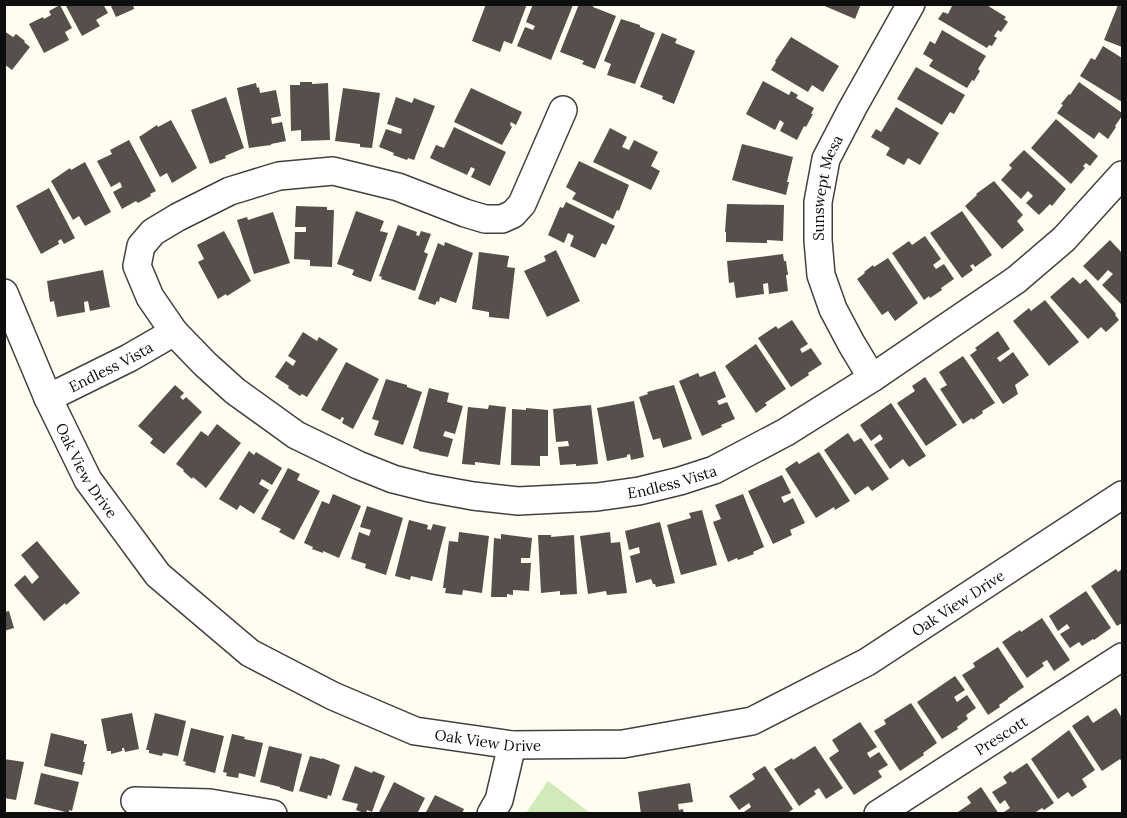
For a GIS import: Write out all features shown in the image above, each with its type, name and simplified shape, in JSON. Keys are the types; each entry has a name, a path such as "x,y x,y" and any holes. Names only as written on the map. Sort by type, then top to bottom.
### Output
{"street":[{"name":"Sunswept Mesa","path":"872,378 850,343 833,309 821,275 818,202 826,159 911,4"},
{"name":"Endless Vista","path":"563,110 522,204 513,214 502,219 485,219 398,187 333,171 279,176 230,192 153,232 141,246 137,266 150,297 174,332 235,391 296,435 393,479 440,490 518,501 588,498 639,491 714,470 786,432 872,378 1016,280 1064,239 1122,175"},
{"name":"Oak View Drive","path":"4,293 48,398 88,480 158,575 250,653 333,696 415,731 512,745 623,744 752,721 867,662 1120,503"},
{"name":"Endless Vista","path":"48,398 129,358 174,332"},
{"name":"Prescott","path":"878,813 1122,657"},
{"path":"491,813 499,800 512,745"},
{"path":"135,801 210,803 256,812"}],"green space":[{"path":"548,781 590,813 526,813"}],"building":[{"path":"65,4 103,4 108,13 96,20 100,26 82,36"},
{"path":"110,4 133,4 134,9 116,17"},
{"path":"486,4 527,4 512,44 504,41 500,52 472,41"},
{"path":"533,4 573,5 551,60 517,46 525,27 533,30 535,26 526,22"},
{"path":"579,4 594,4 593,7 616,16 595,69 582,64 584,61 560,52"},
{"path":"820,4 861,4 855,19"},
{"path":"953,4 985,4 1006,17 1004,19 1008,22 1001,32 998,30 994,36 997,38 992,46 989,45 987,48 938,19 943,12 948,14"},
{"path":"60,5 72,28 65,32 69,40 44,53 29,24 51,15 49,11"},
{"path":"1118,5 1122,7 1122,47 1104,40"},
{"path":"621,19 655,33 635,84 607,75 611,64 604,61"},
{"path":"942,30 986,56 978,69 980,71 967,88 929,66 933,60 923,54 930,41 935,44"},
{"path":"4,31 13,37 16,34 30,47 12,70 4,64"},
{"path":"662,33 677,39 675,43 695,51 674,104 662,99 663,96 640,87"},
{"path":"791,37 839,66 823,92 812,85 808,92 771,70"},
{"path":"1103,46 1122,58 1122,102 1080,76 1091,58 1095,60"},
{"path":"916,67 965,95 954,114 950,112 942,125 897,99"},
{"path":"763,81 789,95 791,91 798,95 796,98 814,108 811,114 813,114 797,140 780,131 784,123 780,120 775,130 746,114"},
{"path":"300,82 328,83 330,140 301,141 301,130 291,131 290,85 300,85"},
{"path":"1079,82 1122,113 1108,139 1099,132 1094,139 1057,113 1063,105 1061,104"},
{"path":"256,83 260,93 276,90 281,116 271,118 272,124 282,122 286,141 249,148 237,88"},
{"path":"343,88 380,93 372,148 335,141"},
{"path":"471,88 522,112 516,125 511,122 512,127 502,145 454,122"},
{"path":"226,97 244,148 210,164 191,110"},
{"path":"396,97 412,103 414,98 435,106 414,160 393,155 394,153 379,147 386,129 401,134 402,129 387,124"},
{"path":"896,107 939,133 920,165 908,158 904,165 886,155 890,148 871,137 876,129 881,132"},
{"path":"1056,119 1098,156 1090,166 1086,163 1083,166 1085,168 1071,184 1031,148"},
{"path":"171,120 197,168 172,183 167,173 160,177 139,137 157,125 158,127"},
{"path":"454,127 506,152 490,186 471,177 475,169 471,167 467,175 430,158 436,145 444,148"},
{"path":"610,128 627,137 622,147 629,150 634,140 658,152 651,166 660,171 651,190 593,162"},
{"path":"129,140 156,191 138,203 136,201 122,209 113,192 122,187 120,182 111,187 97,161 112,154 110,150"},
{"path":"742,144 793,157 786,195 732,180"},
{"path":"1024,150 1066,189 1052,206 1050,204 1039,215 1026,203 1033,196 1028,191 1021,199 1001,180 1012,168 1009,165"},
{"path":"579,161 629,185 619,211 617,210 613,219 572,199 576,193 566,187"},
{"path":"85,162 111,212 85,226 79,216 73,220 51,181 70,168 71,170"},
{"path":"994,181 1023,215 1017,221 1024,230 1002,249 965,206 976,194"},
{"path":"49,188 75,238 64,244 61,239 58,241 59,244 41,254 16,206"},
{"path":"566,202 615,226 606,245 602,243 595,258 570,246 574,236 568,233 564,243 548,235 560,207 563,208"},
{"path":"727,204 784,205 783,241 726,242"},
{"path":"296,206 327,207 327,210 334,210 332,267 310,266 310,260 294,259 295,232 306,232 306,227 295,227"},
{"path":"356,211 384,221 380,231 388,233 371,282 352,275 354,270 337,264"},
{"path":"962,211 992,255 975,267 973,264 970,266 973,270 962,278 930,233"},
{"path":"273,212 290,263 254,274 237,220 247,217 248,220"},
{"path":"398,225 417,232 416,235 419,236 421,231 431,234 424,252 428,254 415,291 381,279 382,277 379,276"},
{"path":"224,231 251,281 218,299 198,262 204,259 197,245"},
{"path":"925,236 941,259 933,265 936,269 944,264 954,279 941,288 942,290 924,300 892,253 909,241 912,245"},
{"path":"1110,240 1122,253 1122,305 1102,285 1113,274 1108,270 1098,281 1083,266"},
{"path":"445,242 473,253 456,303 440,297 439,302 437,301 435,305 418,299 438,243 444,246"},
{"path":"556,250 580,301 547,317 524,271 546,261 544,256"},
{"path":"479,252 509,256 507,267 515,268 509,319 489,317 489,312 472,309"},
{"path":"783,254 788,275 786,275 788,291 769,294 768,283 763,284 764,294 736,298 734,282 729,283 727,261"},
{"path":"888,258 918,303 895,321 888,311 882,315 857,279 873,265 874,267"},
{"path":"103,270 110,307 90,311 88,301 84,302 85,312 57,317 54,301 50,302 47,281"},
{"path":"1073,277 1080,284 1086,279 1116,314 1119,320 1106,332 1101,327 1088,339 1050,297"},
{"path":"1045,300 1079,342 1049,366 1013,321 1029,308 1031,311"},
{"path":"792,320 808,344 800,349 802,353 811,348 822,364 791,387 758,338 776,326 778,329"},
{"path":"998,331 1010,349 997,358 1000,362 1013,352 1029,375 1015,385 1018,394 1003,404 970,355 977,350 975,348"},
{"path":"303,332 317,341 319,337 338,349 307,397 302,394 300,396 275,377 286,361 293,366 296,361 288,356"},
{"path":"756,344 786,389 765,403 767,405 756,413 725,366"},
{"path":"963,356 995,403 973,420 972,418 963,424 940,389 947,385 939,372"},
{"path":"346,362 379,379 353,429 342,423 344,418 340,420 321,410"},
{"path":"715,371 726,397 717,401 719,405 727,402 735,419 702,436 679,381 698,373 700,377"},
{"path":"925,377 957,425 926,446 897,403 915,391 912,386"},
{"path":"386,379 422,392 403,445 374,435 379,421 372,419"},
{"path":"175,385 184,393 180,397 183,400 186,397 202,412 164,454 150,443 153,439 138,426"},
{"path":"674,385 692,439 663,448 660,438 653,440 639,397 648,394 647,392"},
{"path":"429,388 449,393 447,402 463,406 455,434 445,431 443,436 453,439 448,457 413,448"},
{"path":"634,401 644,457 631,460 630,454 627,457 607,461 597,408"},
{"path":"891,403 926,456 909,467 903,459 890,469 874,445 883,439 880,434 871,441 860,425"},
{"path":"489,405 506,407 500,465 475,462 475,465 462,464 468,407 488,409"},
{"path":"591,405 598,464 560,465 558,447 569,446 568,441 556,442 553,409"},
{"path":"526,408 548,410 548,456 540,456 540,466 511,465 512,409 526,410"},
{"path":"217,424 241,443 206,488 176,464 201,431 208,436"},
{"path":"848,433 854,442 861,438 889,479 872,491 868,486 855,495 824,450"},
{"path":"249,451 254,455 256,452 282,468 272,485 262,479 259,484 269,490 254,514 240,505 237,510 219,499"},
{"path":"819,452 850,501 816,518 785,469"},
{"path":"288,468 300,474 297,480 320,491 294,540 279,532 281,529 261,519"},
{"path":"782,475 791,493 781,497 784,503 793,498 805,523 790,530 792,535 773,544 748,491"},
{"path":"333,494 361,506 339,558 312,549 313,547 304,543 322,501 329,504"},
{"path":"743,494 764,547 753,552 754,554 728,562 713,522 721,519 715,505"},
{"path":"367,506 403,518 386,575 365,568 366,564 351,559 359,532 369,536 371,530 360,527"},
{"path":"702,510 717,565 681,575 667,525 691,518 689,513"},
{"path":"409,520 428,525 427,529 431,530 433,524 446,527 432,581 411,576 410,580 395,576"},
{"path":"660,522 675,583 656,587 651,579 636,583 630,556 640,553 639,547 629,550 625,531"},
{"path":"459,532 489,536 482,593 463,590 462,595 445,593 446,588 443,588 449,541 458,542"},
{"path":"610,532 611,543 620,542 627,593 607,595 606,591 588,594 580,536"},
{"path":"501,534 532,538 530,558 521,558 521,563 531,563 529,591 513,590 513,595 507,594 507,597 491,597 494,538 501,539"},
{"path":"538,535 551,535 551,537 574,535 577,594 560,595 560,591 541,593"},
{"path":"37,541 80,593 44,621 14,585 25,575 32,584 39,577 21,555"},
{"path":"1116,569 1118,572 1122,569 1122,623 1117,626 1091,586"},
{"path":"1086,591 1111,628 1082,646 1079,642 1070,648 1060,634 1070,628 1067,624 1058,631 1049,616"},
{"path":"9,611 14,628 4,631 4,612"},
{"path":"1042,618 1070,660 1054,671 1047,660 1042,663 1044,666 1027,678 1002,642"},
{"path":"998,647 1024,687 988,715 962,675 975,667 973,663"},
{"path":"955,676 965,690 954,697 957,702 967,695 976,708 966,715 968,719 957,727 958,729 942,739 917,702"},
{"path":"911,703 937,743 900,771 874,731 886,724 884,720"},
{"path":"1116,708 1122,718 1122,762 1120,759 1102,771 1072,726 1088,715 1093,723"},
{"path":"132,713 139,749 125,752 122,748 122,751 111,754 111,751 107,751 101,719"},
{"path":"155,713 186,721 178,756 163,753 162,756 146,750"},
{"path":"860,722 877,747 867,753 870,758 879,752 888,765 878,771 882,777 854,795 829,758 839,751 832,740"},
{"path":"191,728 224,736 215,773 185,765 186,762 183,761"},
{"path":"1069,730 1095,770 1082,779 1087,787 1072,797 1068,792 1058,799 1031,759"},
{"path":"51,733 84,741 84,744 87,744 82,775 44,766"},
{"path":"232,734 263,743 255,777 239,773 238,778 226,776 227,773 223,772"},
{"path":"269,746 302,754 293,792 260,782"},
{"path":"815,746 843,788 826,799 819,788 814,791 816,794 799,806 774,769"},
{"path":"310,756 340,765 331,796 328,795 327,799 299,791"},
{"path":"4,759 24,762 16,800 4,798"},
{"path":"1027,763 1054,803 1033,814 1006,814 1004,812 1010,808 1005,800 1000,804 992,792 1007,783 1003,777"},
{"path":"355,766 385,776 372,812 367,810 366,814 356,810 358,804 342,800"},
{"path":"765,766 793,809 786,814 741,814 751,807 749,803 739,810 729,796 755,779 752,774"},
{"path":"41,773 79,782 72,811 69,810 69,813 34,804"},
{"path":"394,782 425,798 417,814 378,814"},
{"path":"690,783 693,802 678,804 679,810 683,809 684,814 641,814 638,792"},
{"path":"981,787 999,814 955,814 971,803 967,797"},
{"path":"435,795 464,809 462,814 425,814"}]}
